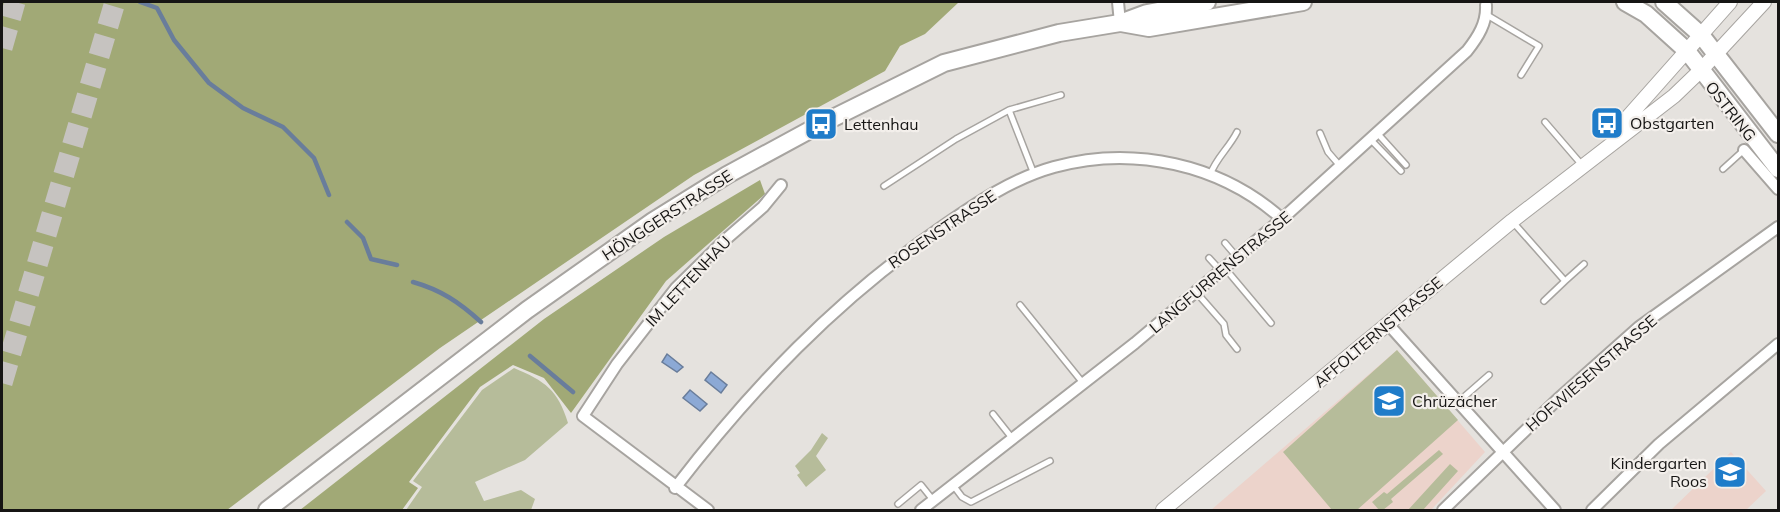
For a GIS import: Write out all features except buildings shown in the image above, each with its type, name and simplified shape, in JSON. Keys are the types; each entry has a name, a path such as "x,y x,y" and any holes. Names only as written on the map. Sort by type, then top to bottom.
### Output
{"main road":[{"name":"HÖNGGERSTRASSE","path":"267,510 527,310 653,221 727,175 841,113 944,63 1059,33 1120,23 1147,13 1207,2"},
{"name":"HÖNGGERSTRASSE","path":"1120,23 1149,28 1303,2"},
{"path":"1625,2 1646,14 1687,51"},
{"path":"1664,2 1701,35 1716,54"},
{"name":"OSTRING","path":"1687,51 1700,71 1779,169"},
{"name":"OSTRING","path":"1716,54 1779,134"}],"street":[{"path":"1118,2 1120,23"},
{"name":"AFFOLTERNSTRASSE","path":"1594,155 1730,2"},
{"name":"AFFOLTERNSTRASSE","path":"1163,510 1512,221 1594,155 1674,96 1764,2"},
{"name":"LANGFURRENSTRASSE","path":"921,510 1083,384 1196,292 1342,167 1467,51 1480,32 1486,10"},
{"path":"1744,150 1779,189"},
{"name":"ROSENSTRASSE","path":"675,488 719,431 758,386 836,309 876,274 973,206 1034,174 1074,162 1107,158 1166,162 1210,175 1263,202 1282,219"},
{"name":"IM LETTENHAU","path":"675,488 583,416 617,364 676,288 763,207 781,185"},
{"name":"HOFWIESENSTRASSE","path":"1443,510 1501,452 1639,327 1779,227"},
{"path":"1388,324 1555,510"},
{"path":"1592,510 1659,444 1779,344"},
{"path":"675,488 708,510"}],"lane":[{"path":"1486,10 1539,46 1521,75"},
{"path":"884,186 956,139 1009,110 1061,95"},
{"path":"1009,110 1034,174"},
{"path":"1545,122 1582,165"},
{"path":"1210,175 1214,164 1231,145 1237,132"},
{"path":"1320,133 1328,152 1342,167"},
{"path":"1375,137 1406,165"},
{"path":"1375,137 1401,171"},
{"path":"1723,169 1744,150"},
{"path":"1512,221 1565,281"},
{"path":"1225,243 1237,257"},
{"path":"1209,258 1222,269 1271,323"},
{"path":"1544,301 1584,264"},
{"path":"1196,292 1224,324 1226,335 1237,349"},
{"path":"1020,305 1083,384"},
{"path":"1457,403 1490,375"},
{"path":"993,414 1012,438"},
{"path":"953,485 962,497 971,502 1050,461"},
{"path":"898,504 921,485 933,501"}],"shaded area":[{"name":"Chrüzächer","path":"1397,350 1485,452 1431,510 1211,510"},
{"name":"Kindergarten Roos","path":"1731,452 1766,491 1746,510 1671,510"}],"green space":[{"path":"2,2 959,2 925,34 900,46 885,71 694,175 440,348 227,510 2,510"},
{"path":"760,180 765,194 666,281 571,413 544,378 513,365 480,387 409,482 418,488 402,510 300,510 544,319 664,237"},
{"name":"Chrüzächer","path":"1397,350 1458,420 1357,510 1332,510 1283,452"},
{"path":"514,368 534,377 549,388 560,402 568,423 525,460 475,482 484,501 521,490 535,499 531,510 406,510 422,487 413,481 482,390"},
{"path":"822,433 828,438 816,456 826,470 806,487 797,475 800,473 795,466 811,450"},
{"path":"1439,450 1443,454 1391,499 1393,502 1383,510 1379,510 1372,502 1384,492 1387,494"},
{"path":"1450,464 1458,471 1423,510 1408,510"}],"water":[{"path":"667,354 683,367 677,372 662,362"},
{"path":"711,372 727,385 721,393 705,380"},
{"path":"690,390 707,404 700,411 683,398"}],"waterway":[{"path":"140,2 157,8 174,40 209,83 243,108 283,127 314,158 329,195"},
{"path":"347,222 363,238 371,259 397,265"},
{"path":"413,282 449,298 481,322"},
{"path":"530,356 573,392"}],"tunnel":[{"path":"2,48 15,2"},
{"path":"2,383 115,2"}],"place":[{"name":"Obstgarten","path":"1607,123"},
{"name":"Lettenhau","path":"821,124"},
{"name":"Chrüzächer","path":"1389,401"},
{"name":"Kindergarten Roos","path":"1730,472"}]}
